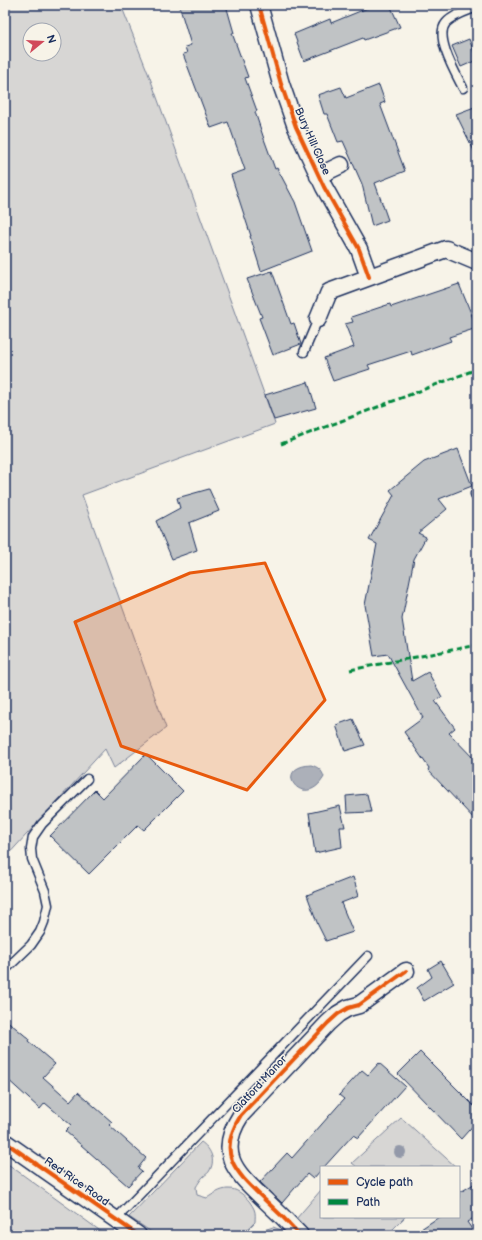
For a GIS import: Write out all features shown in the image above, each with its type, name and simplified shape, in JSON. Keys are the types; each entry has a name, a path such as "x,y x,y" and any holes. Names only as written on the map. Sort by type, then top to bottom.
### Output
{"street":[{"name":"Bury Hill Close","path":"259,5 288,106 318,176 359,250 369,277"},
{"name":"Bury Hill Close","path":"318,176 341,165"},
{"path":"318,319 329,292 446,249 477,262"},
{"name":"Clatford Manor","path":"300,1235 243,1179 234,1167 230,1153 229,1140 233,1127 241,1115 328,1023 348,1008 359,1005 406,971"},
{"name":"Red Rice Road","path":"5,1142 138,1235"}],"lane":[{"path":"463,88 446,53 443,37 445,25 450,20 477,7"},
{"path":"304,352 318,319"},
{"path":"5,970 31,945 40,932 46,916 48,905 45,891 31,854 33,837 42,824 87,779"},
{"path":"116,1219 368,956"}],"highlighted area":[{"path":"265,563 325,700 247,790 121,746 75,622 190,573"}],"shaded area":[{"path":"5,5 121,5 150,78 275,424 82,495 166,728 114,768 105,749 5,858"},
{"path":"311,765 319,769 324,777 316,787 308,790 300,789 295,785 292,779 293,773 299,768"},
{"path":"401,1118 455,1166 356,1166 352,1163"},
{"path":"201,1142 207,1147 211,1154 212,1166 210,1171 202,1178 196,1187 197,1195 207,1198 214,1193 223,1190 236,1190 247,1198 254,1209 255,1222 248,1229 240,1233 230,1232 214,1235 156,1235 129,1217"},
{"path":"5,1162 106,1235 5,1235"},
{"path":"320,1191 320,1218 404,1218 387,1235 310,1235 296,1219"},
{"path":"273,1227 284,1231 288,1235 255,1235 264,1230"}],"building":[{"path":"179,5 226,5 234,33 232,33 248,77 245,78 257,111 255,112 264,139 275,169 277,168 295,202 312,251 261,271 231,175 245,170 228,122 211,128 183,54 187,53 185,47 191,45"},
{"path":"375,5 390,5 400,27 364,40 363,38 304,61 294,34 330,19 331,23"},
{"path":"469,39 477,60 461,67 452,46"},
{"path":"379,85 385,102 380,104 405,171 375,183 388,220 372,226 362,184 343,141 338,142 327,114 324,114 318,95 341,87 346,98"},
{"path":"477,106 477,157 456,114"},
{"path":"272,271 291,324 294,323 301,344 273,355 259,318 262,317 247,279"},
{"path":"459,284 477,328 449,337 451,341 412,355 411,351 368,365 370,369 333,381 324,358 354,347 345,324 353,322 351,317 390,304 391,307"},
{"path":"308,382 316,408 274,420 265,395"},
{"path":"458,449 472,486 439,499 447,509 418,533 426,537 414,559 402,619 412,681 428,672 442,697 435,701 455,728 449,733 477,762 477,822 428,770 429,768 404,732 423,718 388,654 374,656 365,605 377,544 369,540 394,495 390,490 424,462"},
{"path":"209,489 219,511 189,523 197,550 172,559 156,521 180,508 177,498"},
{"path":"353,719 365,745 345,751 336,725"},
{"path":"146,754 183,791 144,830 138,825 89,874 50,836 95,790 103,798"},
{"path":"367,794 371,812 347,813 346,796"},
{"path":"340,806 345,827 340,827 342,847 315,853 309,813"},
{"path":"353,877 359,896 341,903 353,932 326,941 318,925 307,895"},
{"path":"441,961 454,983 424,1001 417,988 432,977 428,969"},
{"path":"5,1019 55,1064 43,1077 70,1101 78,1092 112,1122 109,1125 146,1158 138,1168 142,1171 128,1186 65,1131 71,1125 45,1103 40,1109 5,1077"},
{"path":"420,1052 477,1109 477,1121 461,1139 398,1074"},
{"path":"379,1063 405,1086 358,1138 353,1135 325,1166 320,1166 320,1171 313,1179 307,1174 282,1203 260,1182 287,1153 292,1158 344,1099 339,1095 362,1070 368,1075"},
{"path":"477,1182 477,1216 467,1222 476,1235 412,1235 438,1218 460,1218 460,1192"}],"marked path":[{"path":"281,444 477,369"},
{"path":"350,670 477,645"}],"cycle path":[{"path":"259,5 281,84 296,127 324,187 359,249 369,277"},
{"path":"300,1235 238,1172 230,1152 230,1141 233,1129 241,1115 328,1023 348,1008 359,1005 406,971"},
{"path":"5,1142 138,1235"}]}
